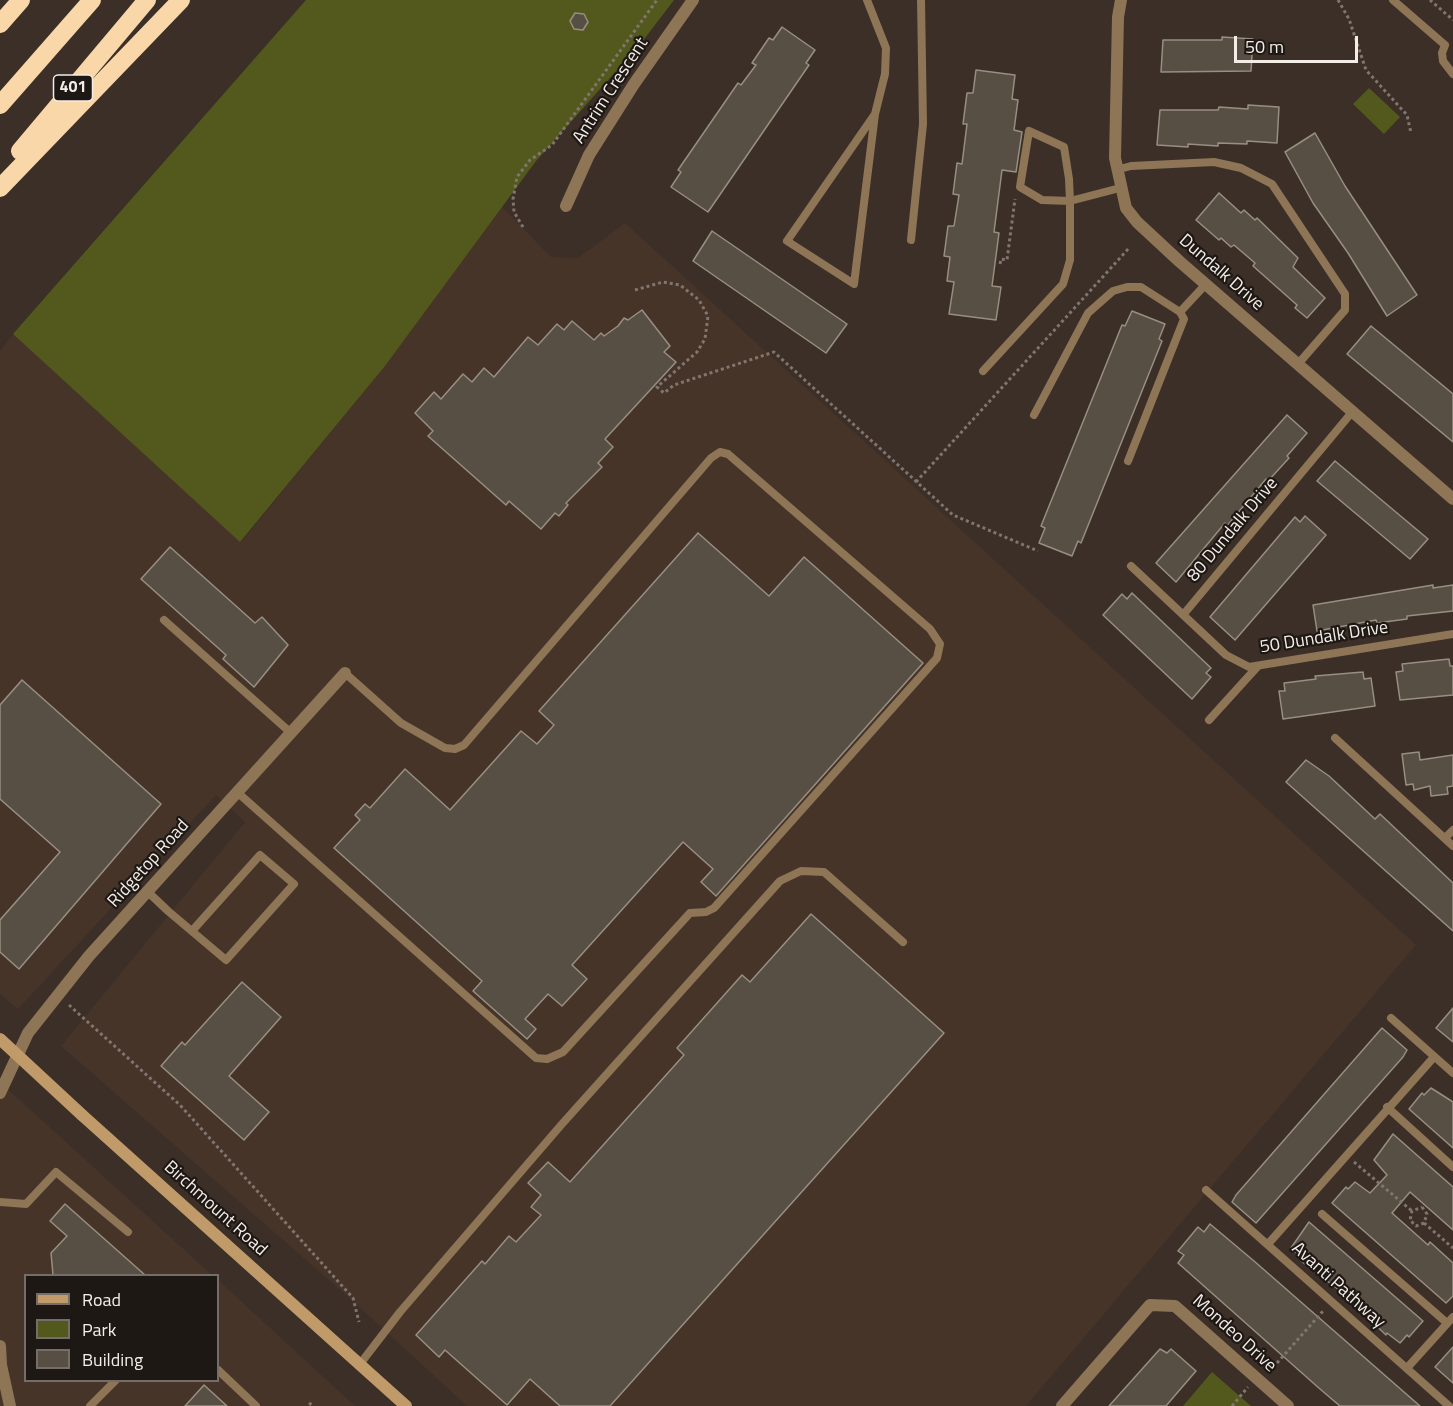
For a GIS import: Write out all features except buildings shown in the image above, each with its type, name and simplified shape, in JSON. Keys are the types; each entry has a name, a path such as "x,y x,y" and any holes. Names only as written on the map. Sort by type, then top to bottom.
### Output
{"highway":[{"path":"0,24 21,0"},
{"name":"401","path":"0,105 92,0"},
{"name":"401","path":"0,175 147,0"},
{"path":"0,188 181,0"}],"main road":[{"name":"Birchmount Road","path":"0,1039 406,1406"}],"street":[{"name":"Antrim Crescent","path":"566,206 589,155 608,124 693,0"},
{"name":"Dundalk Drive","path":"1121,0 1118,17 1116,170 1126,208 1137,222 1206,284 1453,499"},
{"name":"Ridgetop Road","path":"0,1093 28,1033 88,956 149,893 345,673"},
{"name":"Mondeo Drive","path":"1062,1406 1150,1305 1175,1306 1288,1406"},
{"path":"0,1346 1,1365 10,1406"}],"lane":[{"path":"867,0 886,48 885,74 875,114 854,284 788,241 875,114"},
{"path":"911,240 922,124 921,0"},
{"path":"1393,0 1449,44 1442,53 1443,61 1453,74"},
{"path":"983,371 1063,284 1070,260 1070,201 1070,179 1064,147 1029,131 1020,187 1042,200 1070,201 1120,188"},
{"path":"1116,170 1131,166 1214,162 1241,168 1272,184 1345,294 1345,310 1298,364"},
{"path":"1180,312 1206,284"},
{"path":"1034,415 1088,313 1113,291 1127,287 1141,287 1180,312 1184,319 1128,460"},
{"name":"80 Dundalk Drive","path":"1183,615 1353,411"},
{"path":"237,792 536,1058 547,1059 563,1052 690,913 706,912 714,908 937,658 940,644 921,621 729,454 720,452 711,458 464,745 455,750 445,748 401,723 345,673"},
{"path":"1131,566 1183,615"},
{"name":"50 Dundalk Drive","path":"1183,615 1230,658 1249,667 1453,634"},
{"path":"164,620 291,733"},
{"path":"1209,720 1258,665"},
{"path":"1335,738 1453,846"},
{"path":"1445,838 1453,830"},
{"path":"149,893 192,931 226,960 294,884 260,855 192,931"},
{"path":"360,1364 400,1312 562,1124 780,881 801,871 824,872 903,942"},
{"path":"1391,1018 1453,1073"},
{"path":"1268,1244 1387,1107 1434,1057"},
{"path":"1387,1107 1453,1167"},
{"path":"0,1202 26,1204 56,1172 128,1232"},
{"name":"Avanti Pathway","path":"1206,1190 1449,1406"},
{"path":"1322,1214 1450,1320 1407,1368"},
{"path":"219,1371 256,1406"},
{"path":"90,1406 114,1382"}],"path":[{"path":"524,227 514,212 513,200 517,177 530,160 552,145 657,0"},
{"path":"1338,0 1349,19 1365,70 1407,115 1411,133"},
{"path":"1430,0 1453,21"},
{"path":"916,482 1130,247"},
{"path":"635,290 663,282 680,285 699,300 708,316 705,339 697,352 657,387 664,393 674,385 774,352 952,516 1038,551"},
{"path":"57,995 180,1105 353,1298 359,1322"},
{"path":"1346,1155 1412,1211"},
{"path":"1422,1207 1427,1214 1424,1222 1416,1226 1410,1220 1412,1211 1422,1207"},
{"path":"1424,1222 1453,1248"},
{"path":"1277,1363 1325,1309"},
{"path":"1232,1406 1257,1377"}],"shaded area":[{"path":"502,207 551,257 578,258 625,223 1416,945 1026,1406 467,1406 353,1301 61,1046 245,822 216,795 18,1009 0,994 0,351 13,334 241,542 385,366"},
{"path":"0,1082 211,1274 24,1274 24,1382 219,1382 219,1281 355,1406 0,1406"}],"green space":[{"path":"306,0 674,0 642,42 536,161 385,366 240,542 13,334"},
{"path":"1369,88 1400,117 1384,134 1353,104"},
{"path":"1212,1372 1251,1406 1183,1406"}]}
